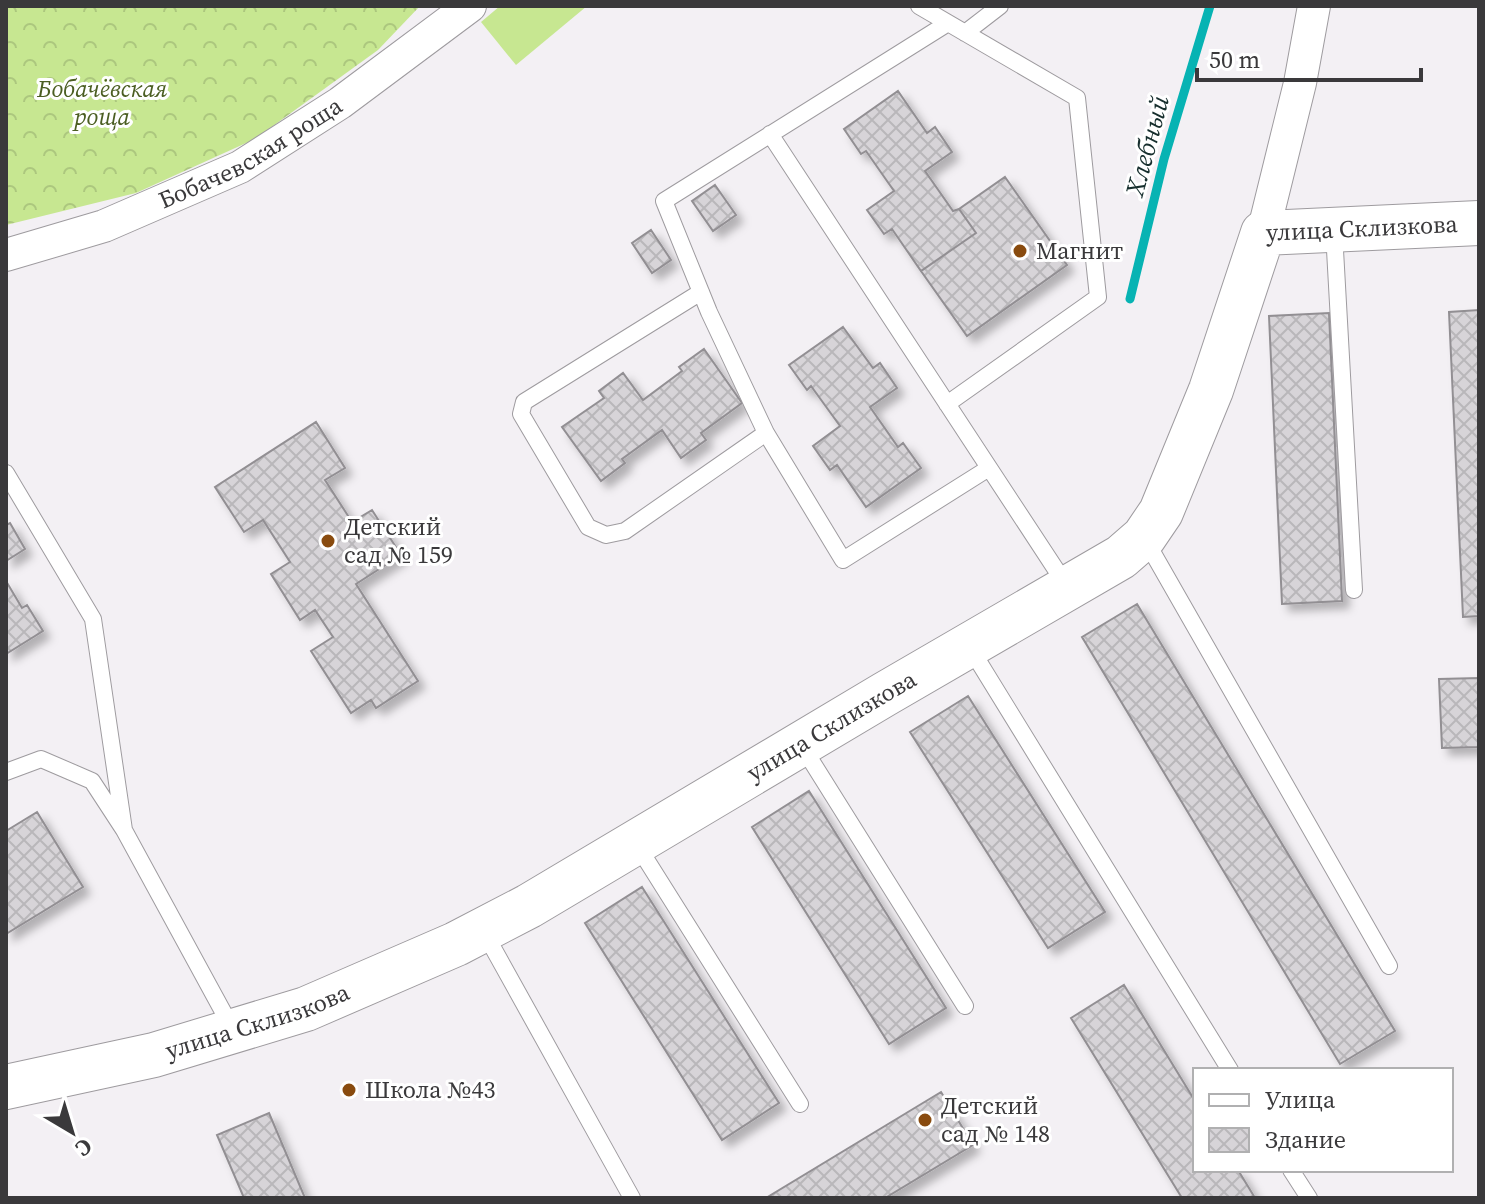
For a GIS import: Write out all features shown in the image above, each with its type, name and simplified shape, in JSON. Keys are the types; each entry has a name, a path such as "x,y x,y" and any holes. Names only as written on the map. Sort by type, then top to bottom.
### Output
{"street":[{"name":"Бобачевская роща","path":"6,255 104,226 240,167 340,103 470,6"},
{"path":"1263,233 1300,83 1314,6"},
{"name":"улица Склизкова","path":"6,1087 154,1055 306,1009 483,930 636,843 968,645 1068,589 1121,557 1144,537 1161,512 1196,428 1263,233 1479,223"}],"lane":[{"path":"919,6 1077,98 1098,297 947,404"},
{"path":"965,33 1000,6"},
{"path":"948,23 664,201 701,292 766,433 843,560 989,468"},
{"path":"770,134 1068,589"},
{"path":"1334,229 1354,590"},
{"path":"701,292 524,402 521,414 588,527 606,535 625,531 766,433"},
{"path":"6,473 93,619 124,830"},
{"path":"1144,537 1389,966"},
{"path":"968,645 1229,1068"},
{"path":"800,744 965,1006"},
{"path":"6,772 41,759 92,781 124,830 233,1031"},
{"path":"636,843 800,1104"},
{"path":"483,930 632,1198"},
{"path":"1292,1172 1309,1198"}],"green space":[{"name":"Бобачёвская роща","path":"6,6 420,6 378,50 255,139 136,193 6,225"},
{"path":"500,6 587,6 516,65 481,22"}],"building":[{"path":"898,91 927,133 935,127 952,152 925,171 953,211 959,209 976,233 921,271 892,229 884,234 867,210 894,191 866,151 861,154 844,129"},
{"path":"1005,177 1067,265 967,336 921,271 976,233 959,209"},
{"path":"715,185 736,215 713,231 692,201"},
{"path":"651,230 671,260 652,273 632,243"},
{"path":"1479,310 1479,616 1463,617 1449,312"},
{"path":"1329,313 1342,601 1282,604 1269,316"},
{"path":"843,327 873,368 880,363 897,388 870,407 898,447 903,443 921,468 866,507 837,465 830,470 813,446 840,426 811,386 807,390 789,365"},
{"path":"704,349 742,403 701,433 706,440 681,458 662,430 622,459 625,463 601,481 562,427 604,398 599,391 623,373 643,400 682,371 679,367"},
{"path":"316,422 345,468 325,480 352,522 372,510 401,555 356,584 418,681 376,708 371,700 351,713 311,651 333,637 315,610 300,620 271,574 290,562 263,520 244,532 215,487"},
{"path":"10,523 25,549 6,561 6,525"},
{"path":"6,581 22,608 27,605 43,631 6,654"},
{"path":"1137,604 1395,1031 1340,1064 1082,637"},
{"path":"1479,678 1479,747 1442,748 1439,679"},
{"path":"968,696 1105,912 1048,948 910,732"},
{"path":"809,791 946,1008 889,1044 752,827"},
{"path":"37,812 83,887 6,934 6,831"},
{"path":"642,887 779,1103 722,1140 585,923"},
{"path":"1124,985 1193,1098 1193,1172 1239,1172 1255,1198 1182,1198 1071,1018"},
{"path":"941,1092 973,1145 885,1198 766,1198"},
{"path":"269,1113 305,1198 244,1198 217,1135"}],"waterway":[{"name":"Хлебный","path":"1130,299 1164,159 1210,6"}],"place":[{"name":"Магнит","path":"1020,251"},
{"name":"Детский сад № 159","path":"328,541"},
{"name":"Школа №43","path":"349,1090"},
{"name":"Детский сад № 148","path":"925,1120"}]}
